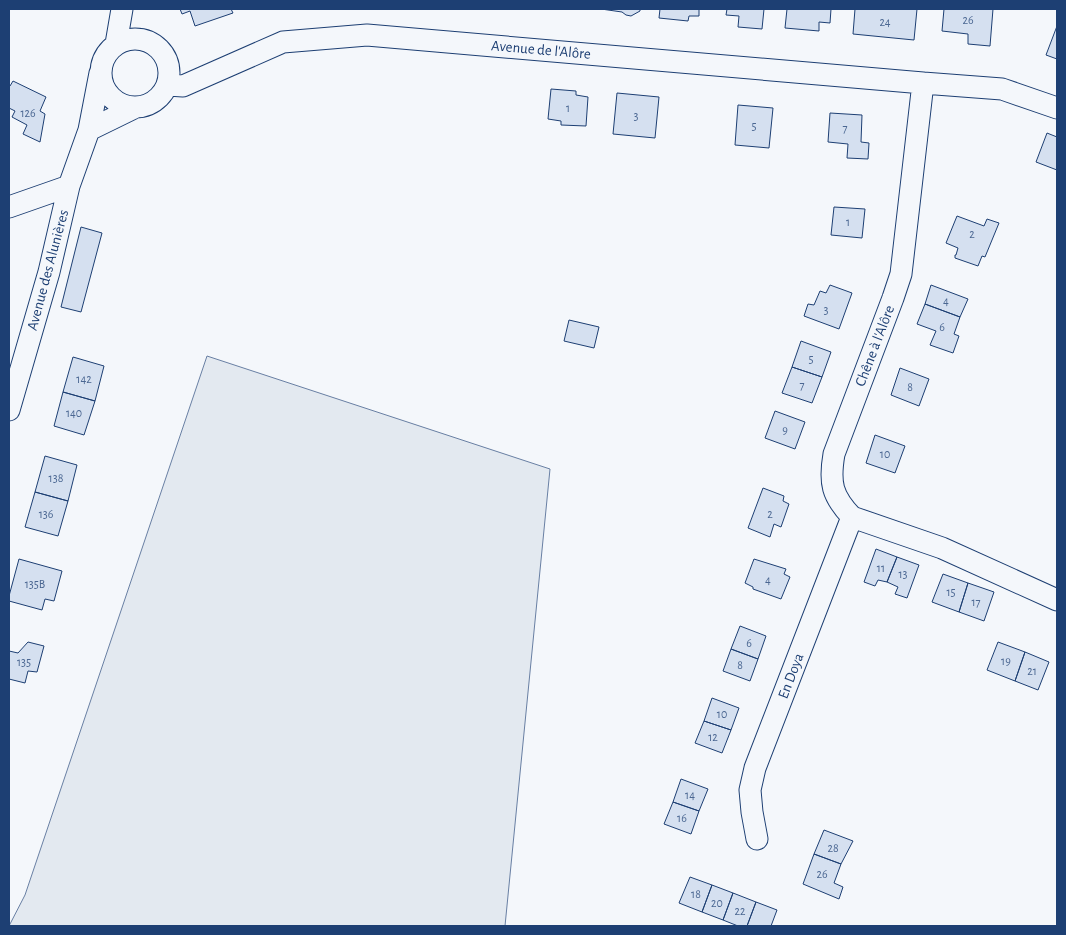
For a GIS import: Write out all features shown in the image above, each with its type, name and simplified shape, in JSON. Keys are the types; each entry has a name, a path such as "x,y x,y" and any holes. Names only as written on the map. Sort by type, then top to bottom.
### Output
{"street":[{"name":"Avenue des Alunières","path":"11,396 49,272 69,186 89,130 102,60 116,44 122,9"},
{"name":"Avenue de l'Alôre","path":"168,85 183,86 283,42 367,35 923,83"},
{"path":"89,130 149,104 160,96 168,85 170,72 166,59 159,48 147,40 134,38 116,44"},
{"path":"100,74 104,87 111,98 122,105 136,108"},
{"path":"923,83 1002,89 1057,108"},
{"name":"Chêne à l'Alôre","path":"852,517 836,496 832,484 831,470 834,454 901,274 923,83"},
{"path":"9,207 69,186"},
{"path":"852,517 942,548 1057,600"},
{"name":"En Doya","path":"757,839 750,790 755,768 852,517"}],"shaded area":[{"path":"207,356 550,469 505,926 9,926 25,895"}],"building":[{"path":"180,9 231,9 233,13 195,26 190,11 182,14"},
{"path":"601,9 640,9 640,11 631,16 622,12"},
{"path":"660,9 699,9 699,16 689,16 688,21 659,18"},
{"path":"727,9 764,9 762,29 738,27 739,16 726,15"},
{"path":"787,9 831,9 830,23 819,22 819,31 785,28"},
{"path":"855,9 917,9 914,40 853,34"},
{"path":"944,9 993,9 990,46 968,44 968,34 942,31"},
{"path":"1057,26 1057,59 1046,55"},
{"path":"13,81 46,97 40,111 45,114 40,142 23,134 27,125 12,117 15,111 9,108 9,85"},
{"path":"551,89 576,91 576,95 588,97 586,126 561,125 561,121 548,119"},
{"path":"617,93 659,97 655,138 613,134"},
{"path":"738,105 773,108 769,148 735,145"},
{"path":"830,113 862,115 861,142 869,143 868,159 847,158 848,144 828,142"},
{"path":"1047,133 1057,137 1057,170 1036,162"},
{"path":"834,207 865,209 862,238 831,235"},
{"path":"957,216 984,226 987,219 999,223 985,257 982,256 978,266 955,258 958,248 946,243"},
{"path":"81,227 102,233 81,312 61,307"},
{"path":"830,285 852,293 839,329 804,316 808,304 814,305 820,291 826,293"},
{"path":"931,285 968,299 960,317 925,304"},
{"path":"925,304 960,317 954,334 959,336 953,353 930,345 936,331 917,324"},
{"path":"569,320 599,327 594,348 564,341"},
{"path":"801,341 831,352 822,377 792,367"},
{"path":"73,357 104,366 95,401 63,392"},
{"path":"792,367 822,377 812,403 782,393"},
{"path":"900,368 929,379 919,406 891,395"},
{"path":"63,392 95,401 84,435 54,426"},
{"path":"775,411 805,422 795,449 765,438"},
{"path":"875,435 905,446 895,473 866,463"},
{"path":"45,456 77,465 68,501 35,492"},
{"path":"763,488 784,496 783,501 789,504 781,527 774,524 770,537 748,528"},
{"path":"35,492 68,501 58,536 25,527"},
{"path":"876,549 897,557 887,582 878,580 875,586 864,582"},
{"path":"897,557 919,565 907,598 895,594 898,587 887,582"},
{"path":"19,559 62,571 54,601 45,599 42,610 9,601"},
{"path":"754,559 786,569 784,574 790,577 781,599 753,589 753,587 745,583"},
{"path":"943,574 968,583 959,612 932,602"},
{"path":"968,583 994,592 984,621 959,612"},
{"path":"740,626 766,636 758,659 731,649"},
{"path":"28,642 44,646 37,672 28,671 25,683 9,679 9,651 18,653"},
{"path":"998,642 1025,652 1015,681 987,670"},
{"path":"731,649 758,659 750,681 723,671"},
{"path":"1025,652 1049,662 1038,690 1015,681"},
{"path":"712,698 739,708 731,730 704,721"},
{"path":"704,721 731,730 722,753 695,743"},
{"path":"681,779 708,789 699,811 673,802"},
{"path":"673,802 699,811 691,834 664,824"},
{"path":"824,830 853,841 841,864 814,854"},
{"path":"814,854 841,864 834,883 843,887 839,899 803,884"},
{"path":"690,877 712,885 702,912 679,903"},
{"path":"712,885 733,893 723,920 702,912"},
{"path":"733,893 756,902 747,926 738,926 723,920"},
{"path":"756,902 777,910 771,926 747,926"}]}
